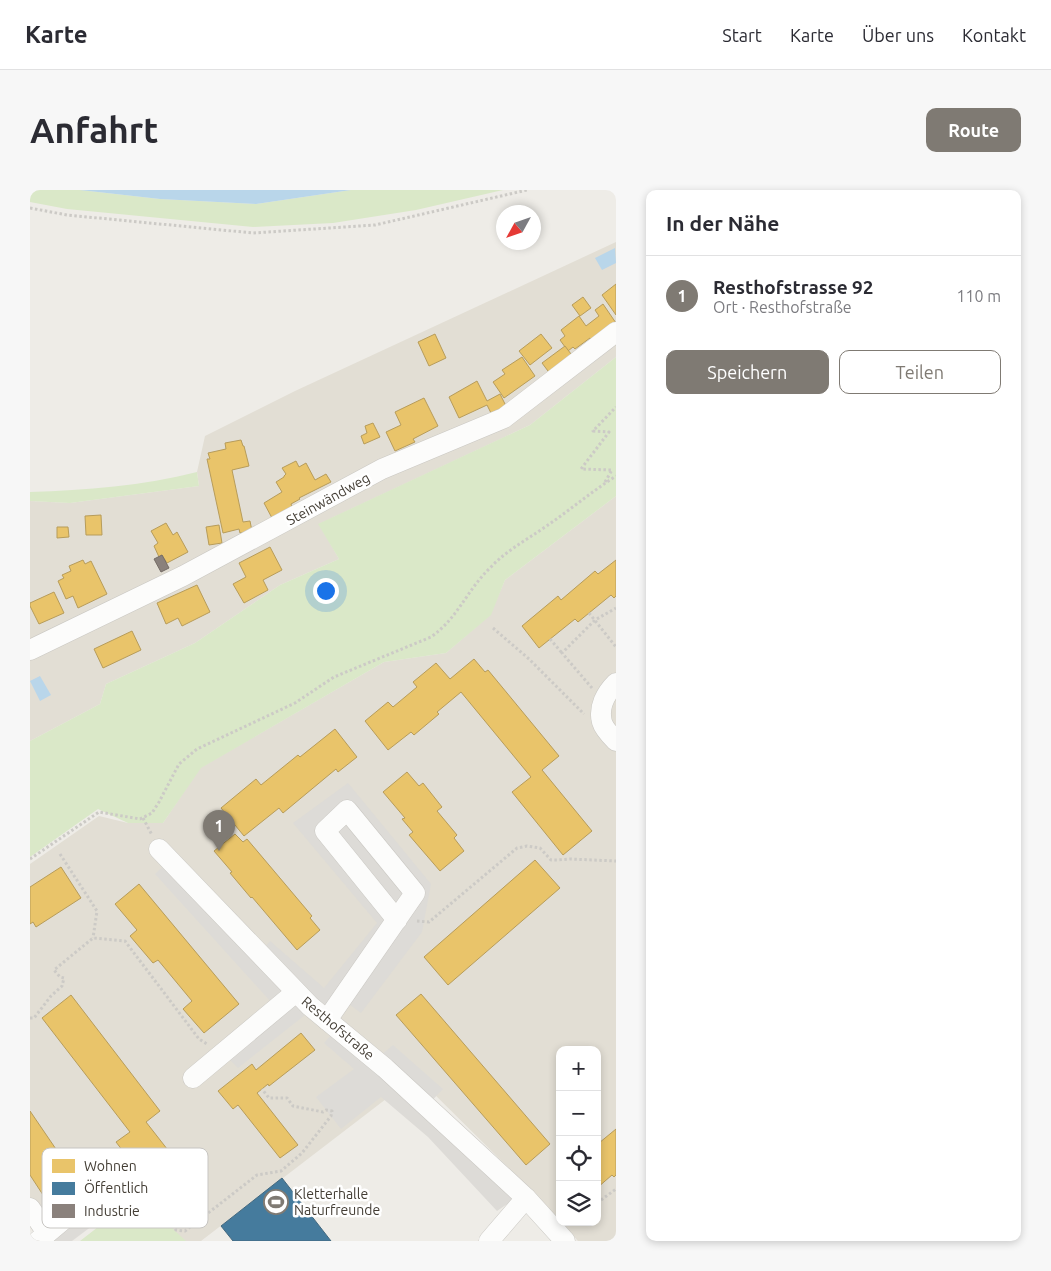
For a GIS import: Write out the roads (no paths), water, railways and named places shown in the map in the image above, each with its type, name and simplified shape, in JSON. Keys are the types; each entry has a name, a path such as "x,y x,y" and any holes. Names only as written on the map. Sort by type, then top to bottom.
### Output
{"street":[{"name":"Steinwändweg","path":"30,650 183,576 382,469 504,418 616,332"},
{"path":"616,683 604,697 601,722 616,741"},
{"path":"327,1020 415,893 347,810 325,830 396,920"},
{"name":"Resthofstraße","path":"160,849 296,992 385,1068 526,1198 565,1241"},
{"path":"193,1078 296,992"},
{"path":"489,1241 526,1198"},
{"path":"30,1208 43,1237 54,1228"}],"water":[{"path":"80,190 351,190 256,204 160,199"},
{"path":"615,248 616,263 602,270 595,258"},
{"path":"40,676 51,695 40,701 30,681"}],"place":[{"name":"Resthofstrasse 92","path":"219,851"},
{"name":"Kletterhalle Naturfreunde","path":"276,1202"}]}
